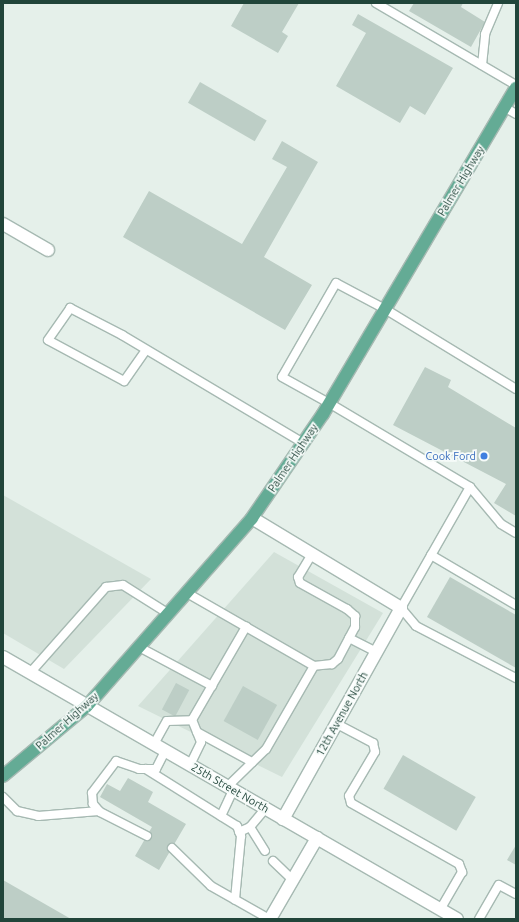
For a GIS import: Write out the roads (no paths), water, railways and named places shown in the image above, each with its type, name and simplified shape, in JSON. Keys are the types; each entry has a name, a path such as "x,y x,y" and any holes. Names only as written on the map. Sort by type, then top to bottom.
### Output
{"main road":[{"name":"Palmer Highway","path":"3,776 87,706 252,518 330,402 516,88"}],"street":[{"path":"3,224 48,250"},
{"path":"252,518 401,608"},
{"name":"12th Avenue North","path":"283,819 401,608"},
{"name":"25th Street North","path":"3,657 457,919"},
{"path":"269,919 317,838"}],"lane":[{"path":"376,3 387,6 482,65 516,84"},
{"path":"482,65 486,29 498,3"},
{"path":"504,107 516,114"},
{"path":"516,389 385,309 336,283 282,378 330,402 470,487 501,524 516,533"},
{"path":"146,350 124,381 48,340 70,308 146,350 303,444"},
{"path":"470,487 401,608 416,626 516,678"},
{"path":"187,593 314,666 332,664 355,627 355,616 300,583 298,577 312,554"},
{"path":"431,555 516,605"},
{"path":"30,673 106,587 123,585 169,614"},
{"path":"192,720 246,627"},
{"path":"349,638 376,652"},
{"path":"139,647 212,686"},
{"path":"221,816 230,788 252,762 266,749 314,666"},
{"path":"190,765 201,742 192,720"},
{"path":"154,744 167,721 192,720"},
{"path":"337,724 373,743 375,752 349,796 351,803 459,864 462,872 440,910"},
{"path":"197,732 252,762"},
{"path":"147,836 99,811 93,804 92,793 116,762 146,769 156,769 165,751"},
{"path":"146,769 237,826 240,832 235,900"},
{"path":"3,797 17,811 38,816 99,811"},
{"path":"240,832 250,827 266,809"},
{"path":"250,827 265,851"},
{"path":"172,848 186,865 211,886 269,919"},
{"path":"273,861 292,880"},
{"path":"479,919 499,885 516,894"}],"place":[{"name":"Cook Ford","path":"484,456"}]}
